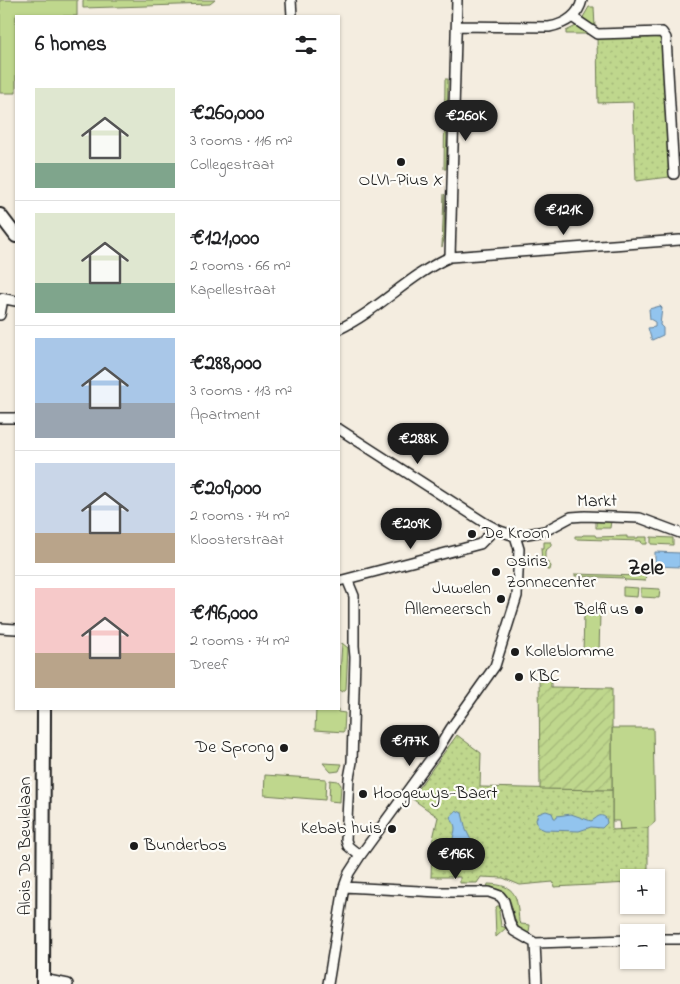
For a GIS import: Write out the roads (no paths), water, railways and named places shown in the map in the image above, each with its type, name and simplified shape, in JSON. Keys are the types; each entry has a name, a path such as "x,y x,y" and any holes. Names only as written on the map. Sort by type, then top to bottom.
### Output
{"street":[{"path":"291,0 292,15"},
{"path":"450,257 457,0"},
{"path":"457,26 549,27 564,24 578,11 582,0"},
{"path":"572,18 597,34 662,32 664,34 666,38 674,174"},
{"path":"0,216 15,235"},
{"path":"340,329 355,322 402,285 437,262 450,257 680,240"},
{"path":"0,316 1,298 15,302"},
{"path":"0,418 15,418"},
{"path":"328,984 344,887 349,873 495,666 517,596 519,549 515,536 493,528 340,429"},
{"name":"Markt","path":"515,536 545,530 571,517 585,516 640,518 680,533"},
{"path":"360,856 348,846 346,840 349,778 352,762 355,657 354,596 343,580 480,544 491,533 493,528"},
{"path":"0,628 15,629"},
{"name":"Alois De Beulelaan","path":"43,981 44,710"},
{"path":"344,887 493,893 504,901 510,924 514,931 535,943 620,940"},
{"path":"665,939 680,939"},
{"path":"535,943 537,984"},
{"path":"43,981 68,984"}],"water":[{"path":"660,306 662,308 660,325 663,328 663,335 652,340 648,328 655,327 655,322 650,319 649,309"},
{"path":"655,552 680,553 680,567 655,566"},
{"path":"456,810 462,813 466,830 471,840 469,848 466,849 460,849 453,843 455,827 450,817"},
{"path":"546,811 552,813 554,818 571,814 591,821 598,816 602,816 606,818 607,823 602,828 591,827 579,831 545,830 538,827 536,820 538,814"}],"place":[{"name":"OLVI-Pius X","path":"401,162"},
{"name":"De Kroon","path":"472,534"},
{"name":"Osiris Zonnecenter","path":"496,572"},
{"name":"Juwelen Allemeersch","path":"501,599"},
{"name":"Belfius","path":"639,610"},
{"name":"Kolleblomme","path":"515,652"},
{"name":"KBC","path":"519,677"},
{"name":"De Sprong","path":"284,748"},
{"name":"Hoogewys-Baert","path":"363,794"},
{"name":"Kebab huis","path":"392,829"},
{"name":"Bunderbos","path":"134,846"}],"district":[{"name":"Zele","path":"646,569"}]}
